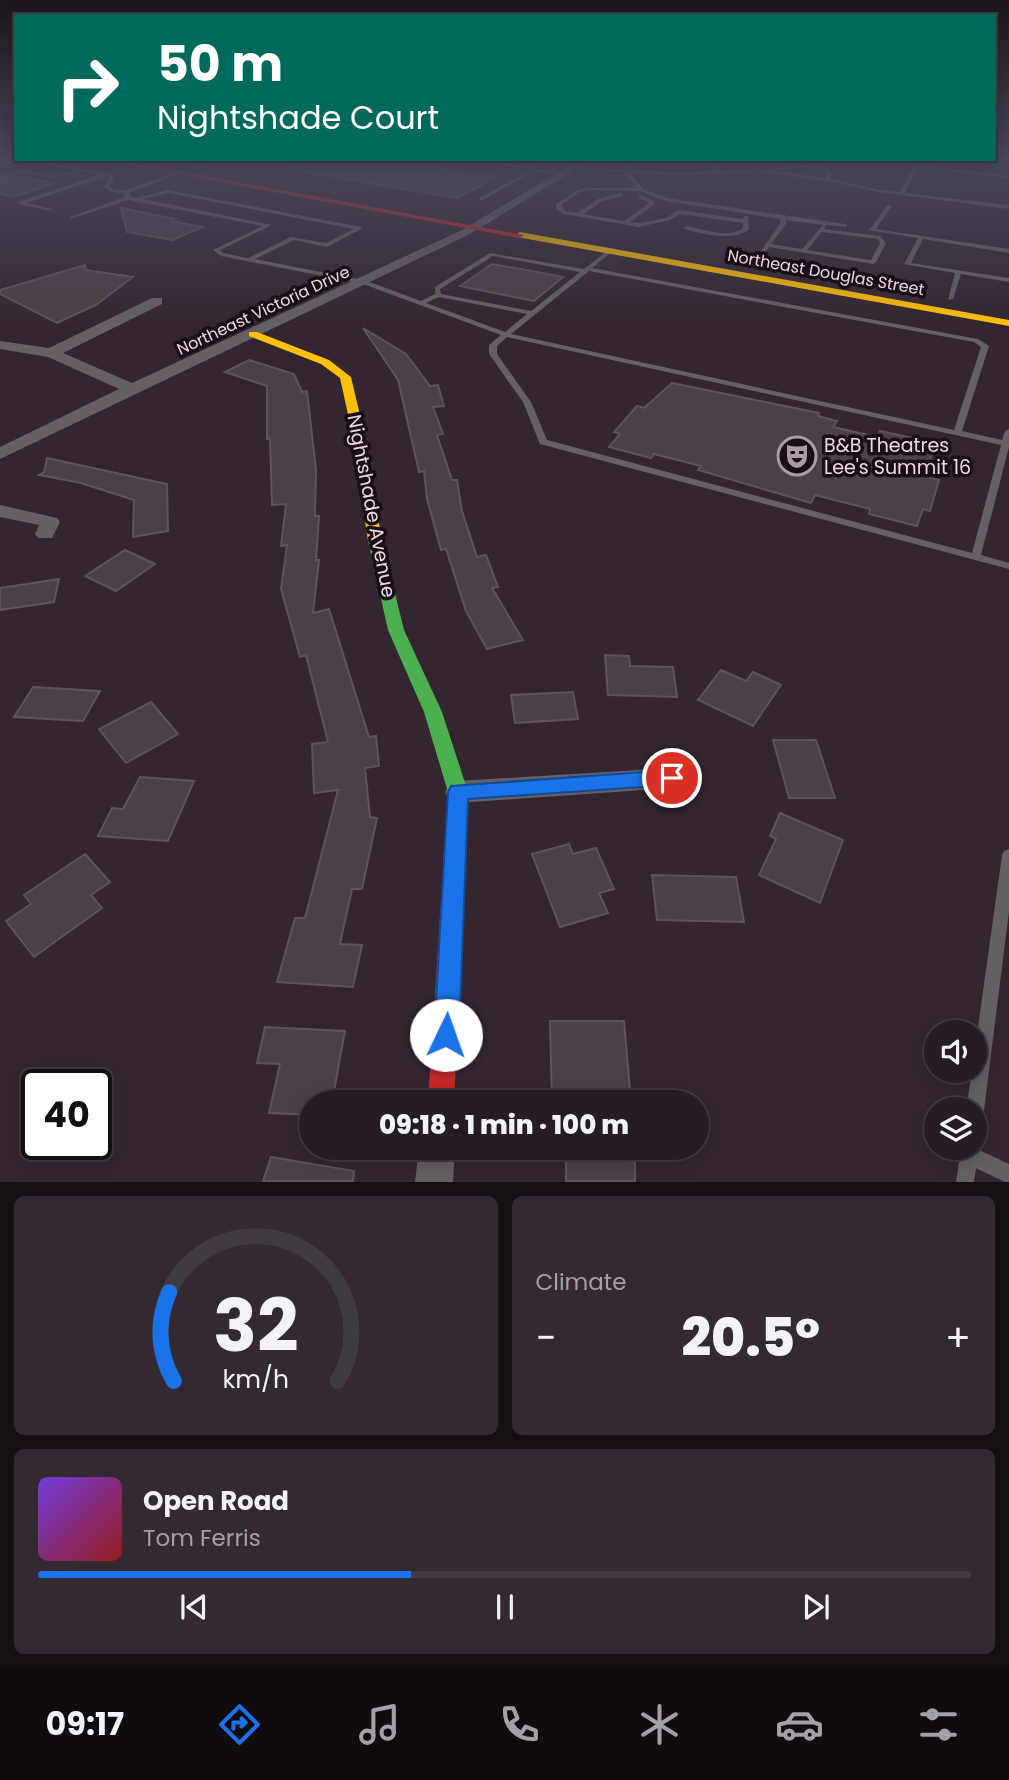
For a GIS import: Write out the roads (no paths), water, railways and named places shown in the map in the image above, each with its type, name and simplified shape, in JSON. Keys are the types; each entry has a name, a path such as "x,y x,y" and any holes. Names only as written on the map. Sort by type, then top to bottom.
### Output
{"main road":[{"name":"Northeast Douglas Street","path":"427,213 1009,309"},
{"name":"Northeast Douglas Street","path":"483,223 611,250 1009,323"},
{"name":"Nightshade Avenue","path":"253,334 325,362 345,377 357,428 371,524 396,630 433,712 458,792 442,1090"}],"street":[{"name":"Northeast Victoria Drive","path":"0,454 133,389 365,282 499,213"},
{"path":"51,353 157,301"},
{"path":"0,345 51,353 133,389"},
{"path":"0,511 50,522 45,534"},
{"path":"458,792 672,778"},
{"path":"434,1181 436,1160"}],"lane":[{"path":"72,218 84,213"},
{"path":"207,213 269,225"},
{"path":"250,259 293,238 327,245 359,228 282,213"},
{"path":"569,213 625,223 673,226"},
{"path":"625,223 639,213"},
{"path":"652,223 676,213"},
{"path":"687,213 744,221"},
{"path":"686,228 735,235 746,229 744,221 748,213"},
{"path":"757,213 1009,251"},
{"path":"873,230 884,213"},
{"path":"292,215 216,250 365,282 503,334 1008,444"},
{"path":"754,265 768,245 768,238 782,223 783,218 778,216"},
{"path":"804,250 826,223"},
{"path":"768,245 873,261 883,243 880,238 820,230"},
{"path":"920,237 907,264 1009,281"},
{"path":"611,250 503,334 493,345 493,354 527,402 543,443 1009,566"},
{"path":"438,295 437,288 492,254 976,340 985,346 957,433"},
{"path":"950,299 959,272"},
{"path":"421,303 438,295 531,313"},
{"path":"976,556 1008,444 1009,431"},
{"path":"977,1097 1009,855"},
{"path":"965,1181 968,1160"},
{"path":"985,1160 1009,1174"}],"place":[{"name":"B&B Theatres Lee's Summit 16","path":"797,456"}]}
